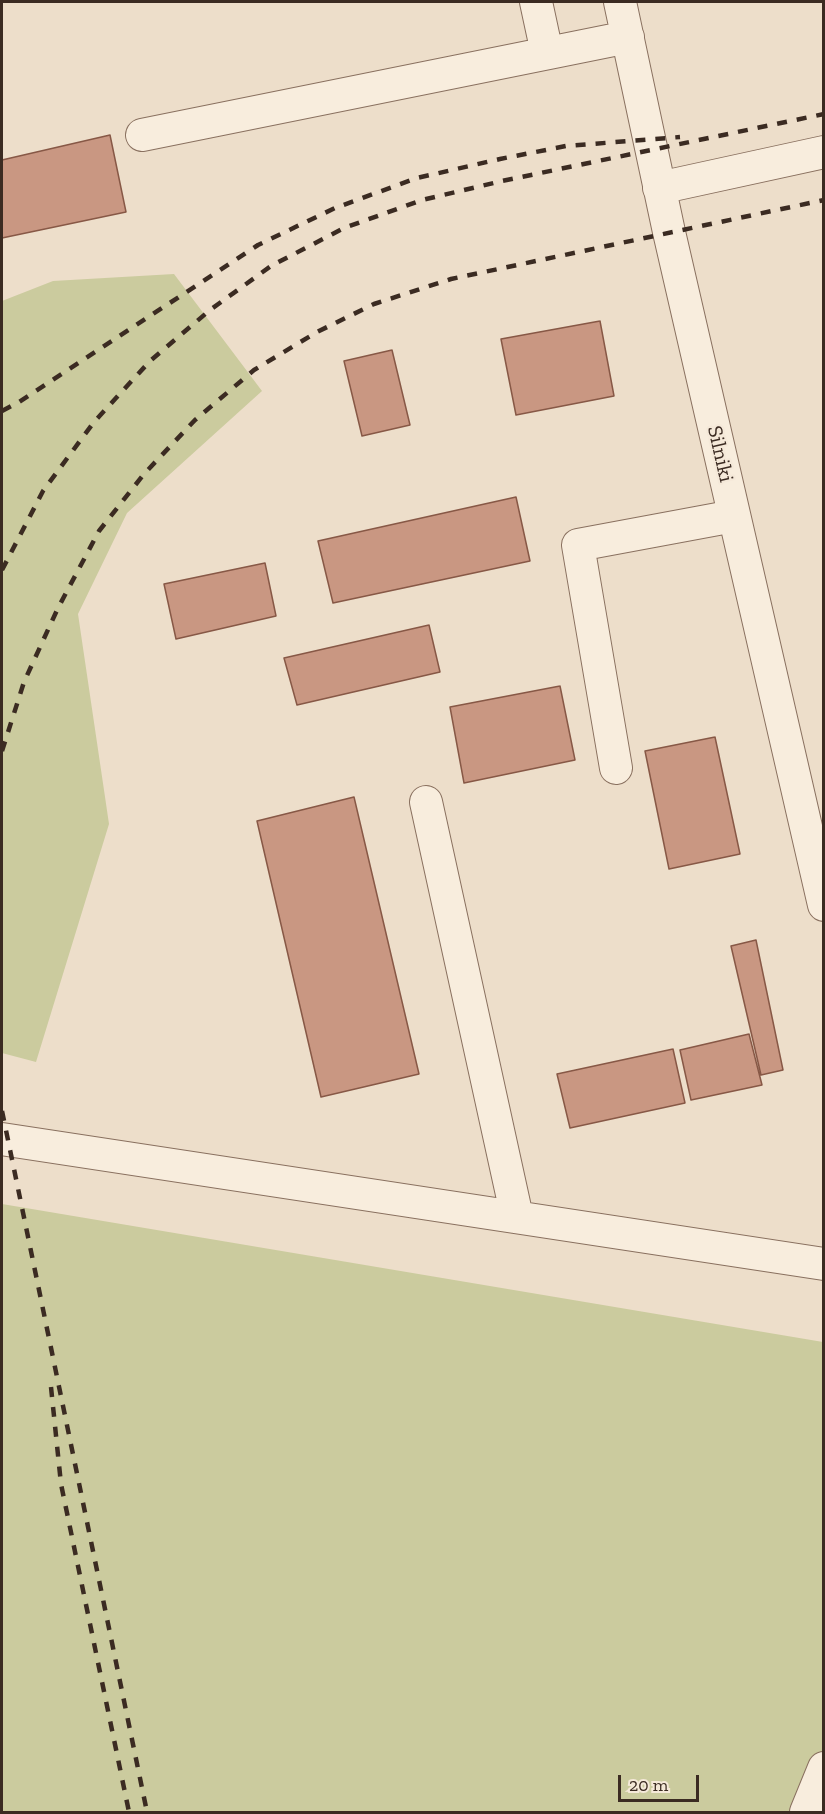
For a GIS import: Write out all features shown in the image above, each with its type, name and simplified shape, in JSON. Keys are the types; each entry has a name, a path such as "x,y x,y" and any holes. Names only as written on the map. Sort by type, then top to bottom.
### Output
{"lane":[{"path":"536,2 547,53"},
{"name":"Silniki","path":"620,2 659,188 734,516 820,873 824,905"},
{"path":"142,135 628,37"},
{"path":"659,188 824,152"},
{"path":"616,768 578,545 734,516"},
{"path":"426,802 517,1217"},
{"path":"2,1139 824,1264"},
{"path":"806,1812 824,1768"}],"green space":[{"path":"174,274 262,391 127,513 78,614 109,824 36,1062 2,1053 2,301 53,281"},
{"path":"2,1204 823,1342 823,1812 2,1812"}],"building":[{"path":"110,135 126,212 2,238 2,160"},
{"path":"600,321 614,396 516,415 501,339"},
{"path":"392,350 410,425 362,436 344,361"},
{"path":"516,497 530,561 333,603 318,541"},
{"path":"265,563 276,616 176,639 164,584"},
{"path":"429,625 440,672 297,705 284,658"},
{"path":"560,686 575,760 464,783 450,707"},
{"path":"715,737 740,854 669,869 645,751"},
{"path":"354,797 419,1074 321,1097 257,821"},
{"path":"756,940 783,1070 761,1075 731,946"},
{"path":"749,1034 762,1085 691,1100 680,1050"},
{"path":"673,1049 685,1103 570,1128 557,1074"}],"railway":[{"path":"2,570 43,491 94,422 150,361 210,310 271,266 344,228 422,200 502,181 824,114"},
{"path":"2,411 258,245 335,208 417,178 500,159 566,146 680,137"},
{"path":"2,751 24,682 58,608 99,531 144,474 195,420 254,370 317,332 374,304 451,279 824,200"},
{"path":"2,1111 147,1812"},
{"path":"51,1387 61,1484 129,1812"}]}
